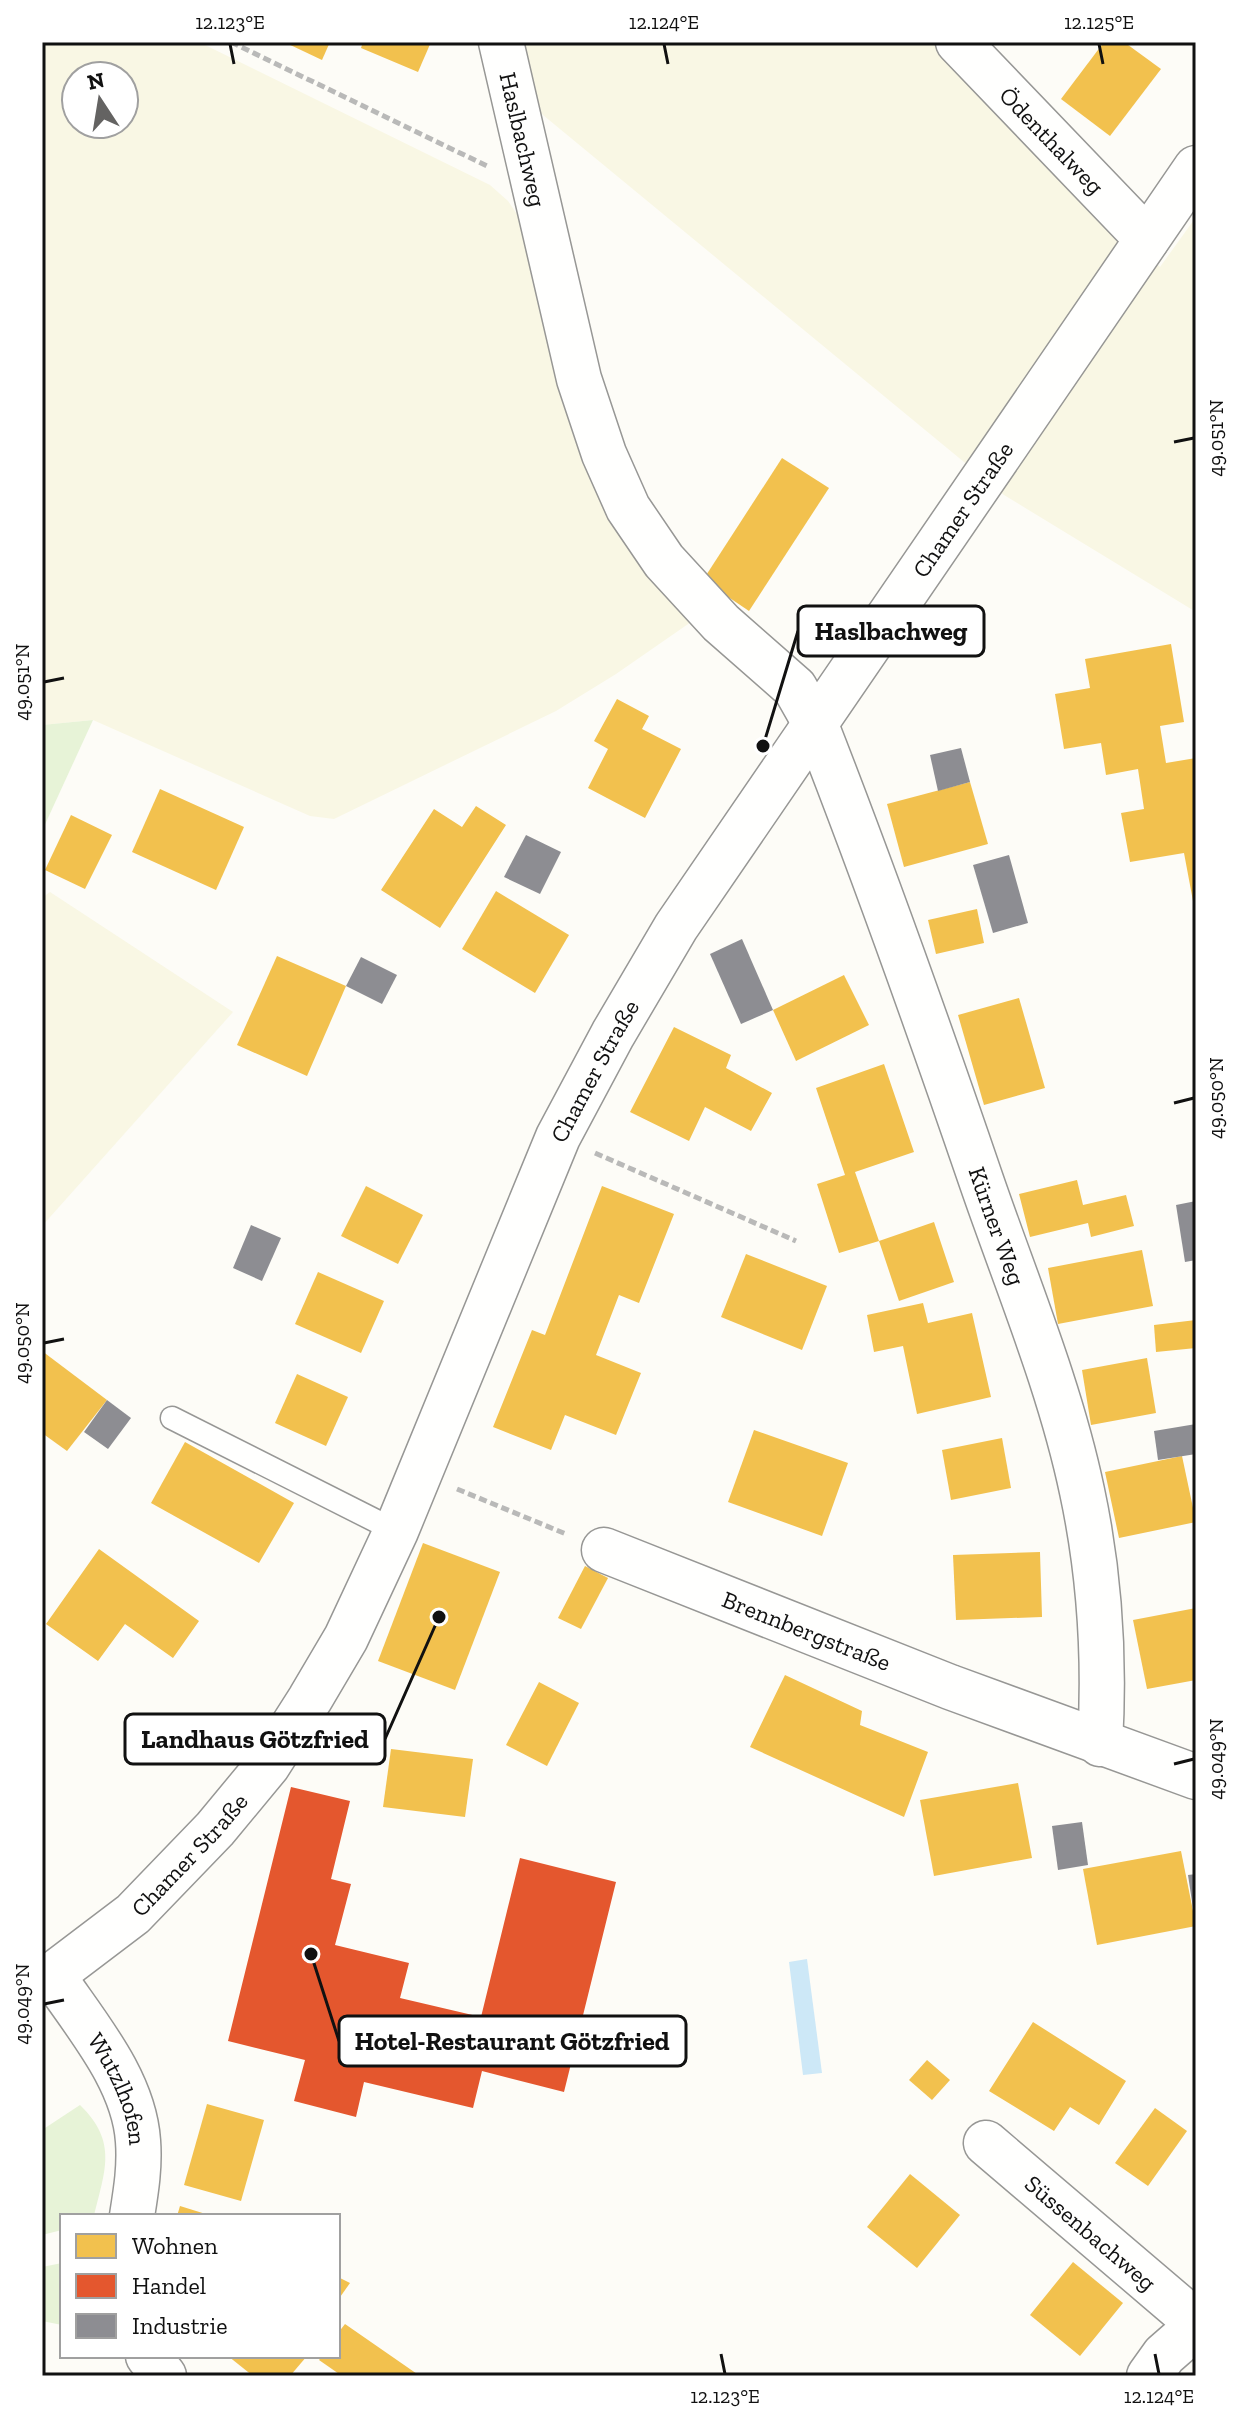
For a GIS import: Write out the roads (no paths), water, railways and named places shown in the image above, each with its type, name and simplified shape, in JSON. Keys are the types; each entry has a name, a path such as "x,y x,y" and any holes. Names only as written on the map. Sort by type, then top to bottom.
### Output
{"street":[{"name":"Haslbachweg","path":"501,42 579,379 604,454 628,508 664,561 721,623 795,688 816,725"},
{"name":"Ödenthalweg","path":"958,42 1147,239"},
{"name":"Chamer Straße","path":"48,1980 133,1914 215,1829 268,1765 346,1638 396,1531 558,1137 613,1034 676,927 1196,168"},
{"name":"Kürner Weg","path":"816,725 960,1118 1064,1420 1082,1492 1100,1615 1104,1686 1100,1744"},
{"name":"Brennbergstraße","path":"604,1550 1100,1744 1196,1777"},
{"name":"Wutzlhofen","path":"48,1980 104,2052 122,2083 138,2139 132,2214"},
{"name":"Süssenbachweg","path":"986,2143 1196,2324"},
{"path":"1149,2376 1164,2355 1196,2324"}],"lane":[{"path":"172,1418 396,1531"}],"water":[{"path":"807,1959 822,2073 803,2075 789,1962"}],"place":[{"name":"Haslbachweg","path":"763,746"},
{"name":"Landhaus Götzfried","path":"439,1617"},
{"name":"Hotel-Restaurant Götzfried","path":"311,1954"}]}
